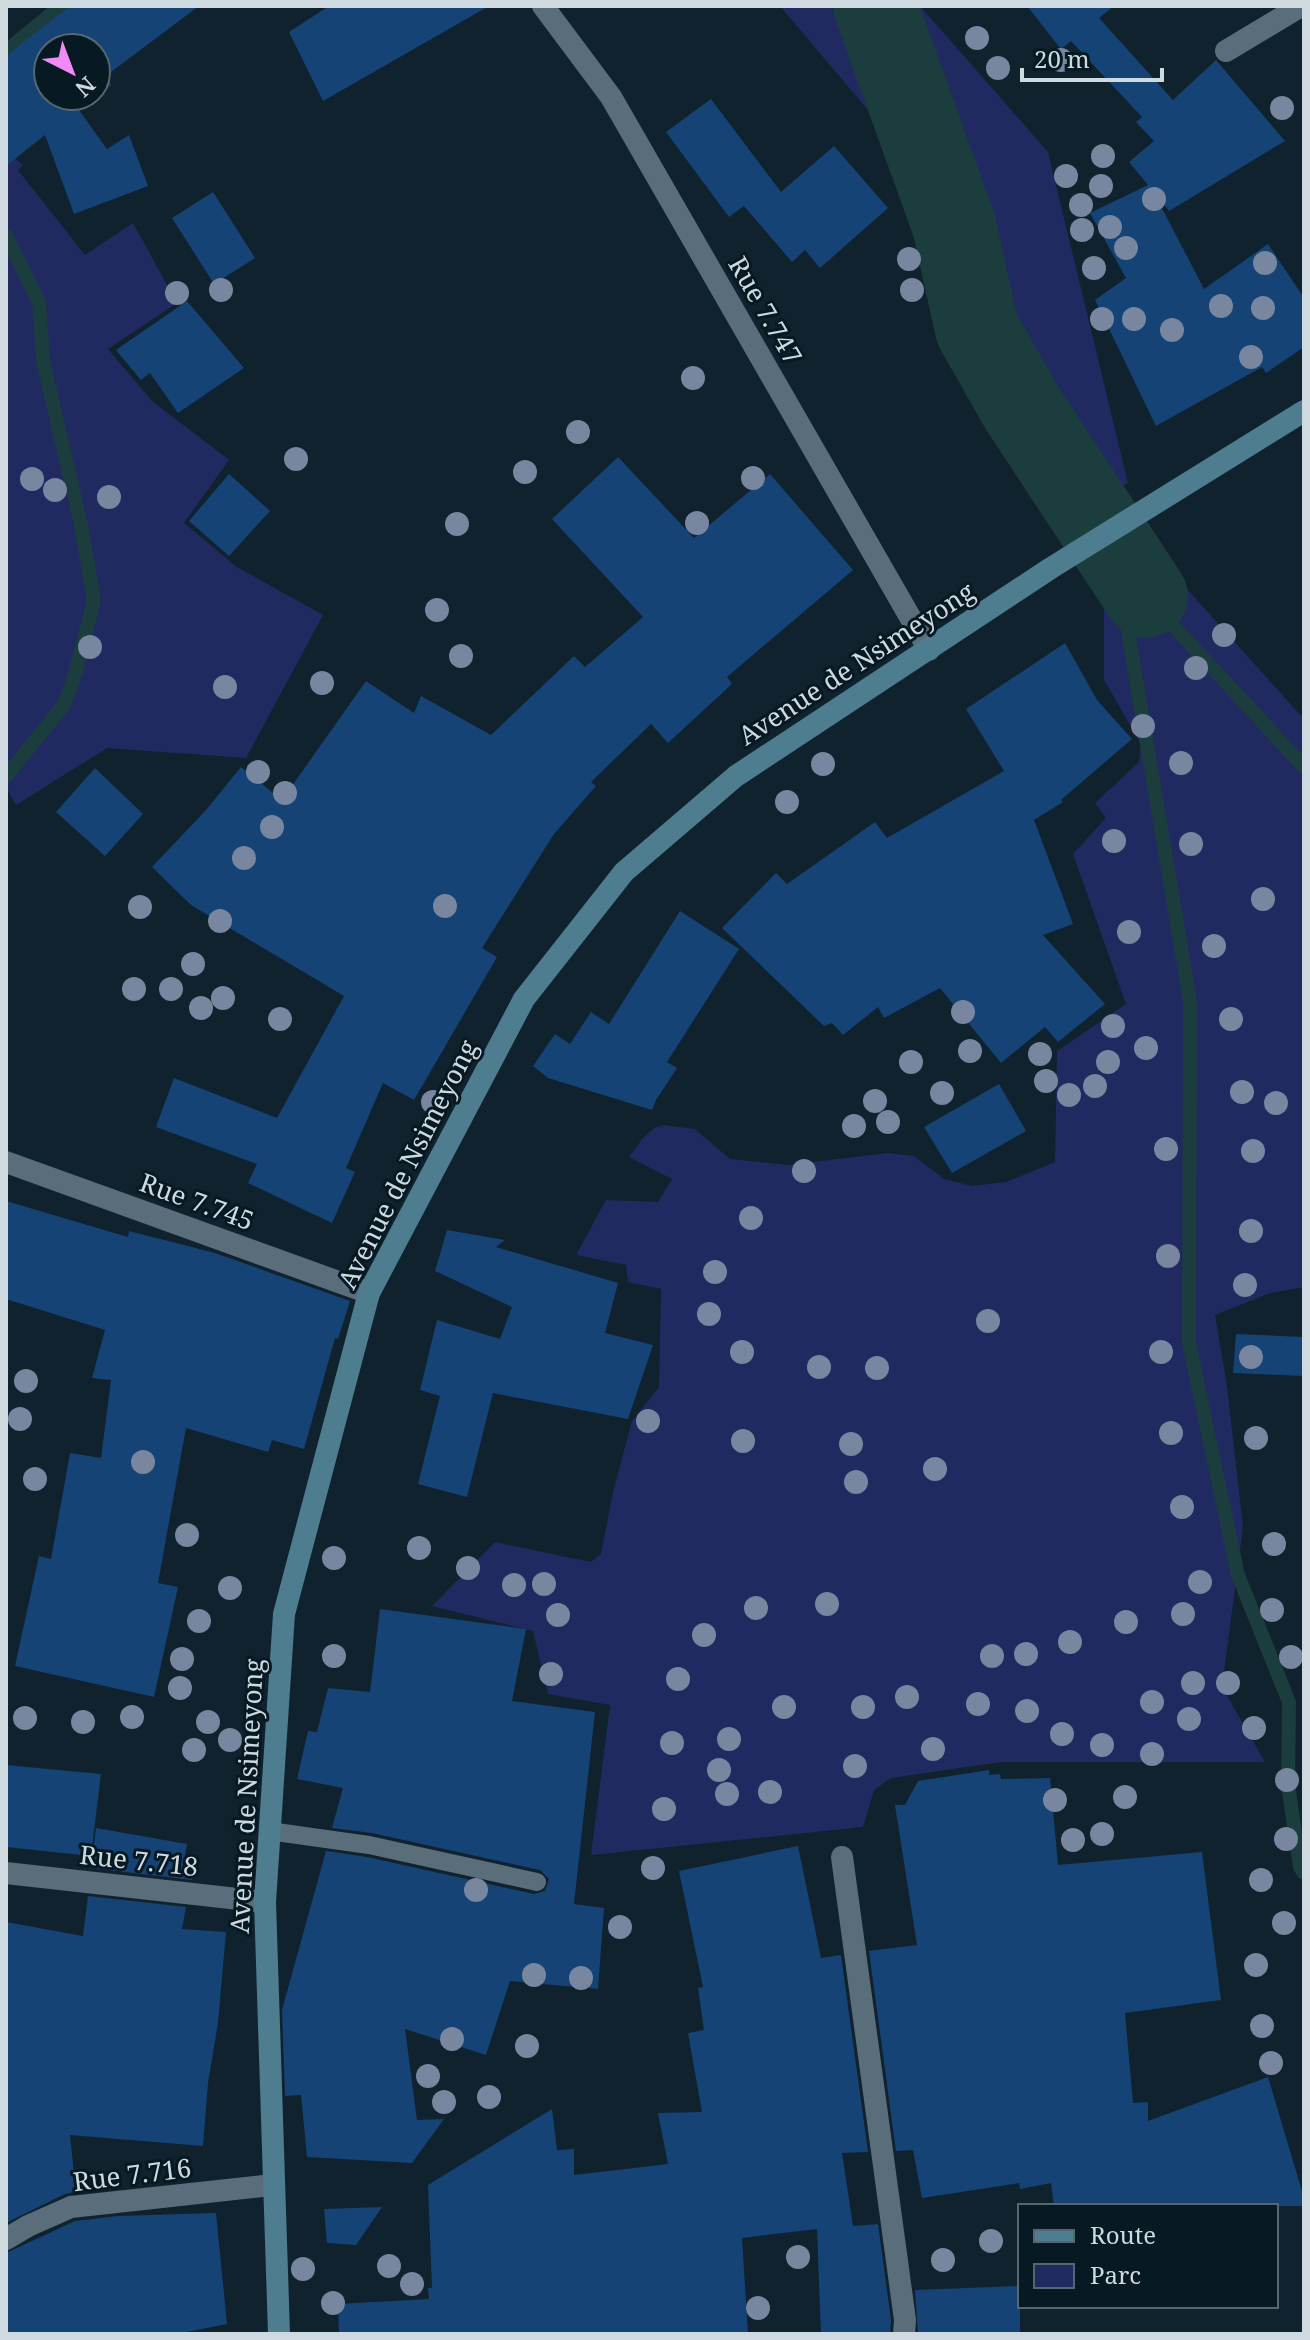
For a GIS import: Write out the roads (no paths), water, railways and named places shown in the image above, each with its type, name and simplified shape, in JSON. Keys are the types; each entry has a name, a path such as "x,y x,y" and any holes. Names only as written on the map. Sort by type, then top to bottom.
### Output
{"main road":[{"name":"Avenue de Nsimeyong","path":"279,2334 265,1902 284,1614 369,1293 524,999 624,872 736,776 1051,568 1304,411"}],"street":[{"name":"Rue 7.747","path":"543,6 611,97 929,650"},
{"path":"1226,51 1301,6"},
{"name":"Rue 7.745","path":"6,1162 369,1293"},
{"path":"842,1857 903,2304 904,2334"},
{"name":"Rue 7.718","path":"6,1873 265,1902"},
{"name":"Rue 7.716","path":"6,2239 71,2207 272,2185"}],"lane":[{"path":"269,1831 369,1845 537,1882"}],"waterway":[{"path":"6,51 61,6"},
{"path":"875,6 954,225 977,329 1022,408 1146,596"},
{"path":"6,236 39,302 43,361 81,525 94,600 64,705 6,776"},
{"path":"1304,767 1146,596 1128,631 1190,1001 1189,1343 1238,1575 1289,1702 1288,1785 1300,1867 1304,1873"}]}
